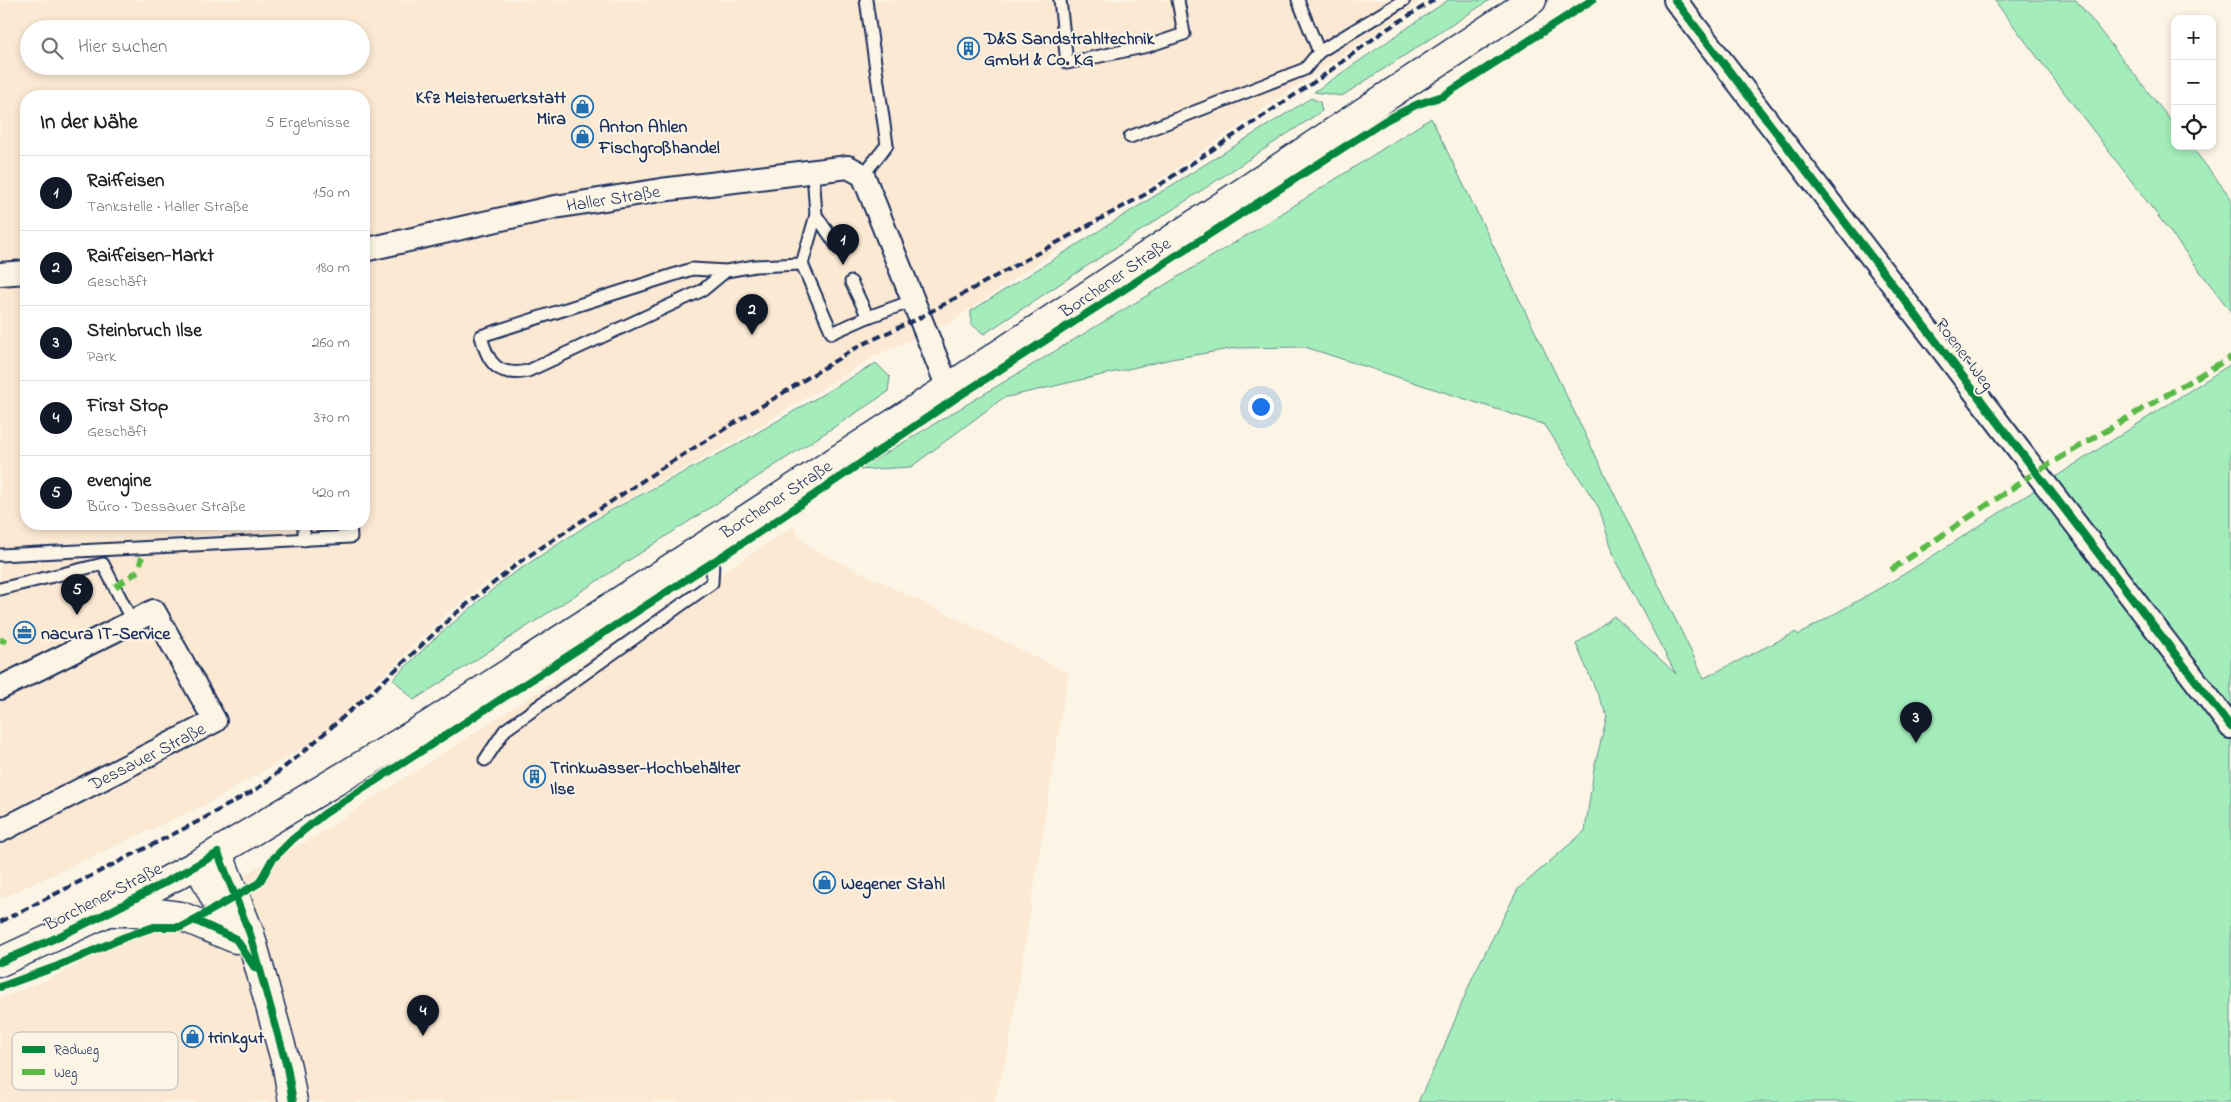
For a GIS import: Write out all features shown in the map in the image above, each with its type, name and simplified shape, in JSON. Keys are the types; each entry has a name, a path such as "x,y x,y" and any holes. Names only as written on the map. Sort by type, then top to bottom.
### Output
{"main road":[{"name":"Borchener Straße","path":"0,962 110,912 208,858 428,725 948,388 1532,0"},
{"path":"208,858 236,939 259,974"},
{"path":"208,858 250,934 259,974 287,1067 293,1102"},
{"path":"110,912 152,912 181,916 236,939"}],"street":[{"name":"Roener Weg","path":"1675,0 2231,727"},
{"name":"Haller Straße","path":"370,249 555,207 661,190 848,168 863,175"},
{"path":"863,175 891,241 912,302 948,388"},
{"path":"0,274 20,272"},
{"name":"Dessauer Straße","path":"0,688 154,610 215,721 0,831"}],"lane":[{"path":"863,175 887,145 866,0"},
{"path":"1060,0 1067,63 1148,46 1184,34 1178,0"},
{"path":"1298,0 1319,52"},
{"path":"1130,137 1305,69 1319,52 1404,0"},
{"path":"812,172 816,215 802,264 832,333 868,317 912,302"},
{"path":"816,215 837,246"},
{"path":"726,271 703,290 528,371 511,374 498,368 485,352 481,336 692,269 726,271 755,266 802,264"},
{"path":"851,282 868,317"},
{"path":"304,530 304,540"},
{"path":"0,555 351,537 350,530"},
{"path":"485,760 505,730 712,583 713,562 703,546"},
{"path":"0,589 104,564 132,622"}],"shaded area":[{"path":"0,0 1423,0 951,322 875,356 737,440 520,558 449,612 318,739 207,804 0,899"},
{"path":"793,527 809,547 1068,673 1007,1058 994,1102 0,1102 0,999 61,974 312,838"}],"green space":[{"path":"1448,0 1490,0 1342,96 1314,92"},
{"path":"1994,0 2076,0 2171,121 2171,150 2194,150 2231,198 2231,312"},
{"path":"1311,98 1320,102 1322,111 984,334 971,324 971,311"},
{"path":"1431,118 1704,678 1796,632 1798,635 1906,573 2231,364 2231,1102 1418,1102 1443,1049 1473,976 1518,889 1585,831 1594,769 1607,716 1576,644 1614,616 1676,674 1616,562 1599,508 1545,425 1305,347 1236,348 1171,359 1003,398 911,467 858,470 1259,228"},
{"path":"876,363 890,377 888,392 414,700 393,679 433,640 505,579 604,514 738,444"}],"railway":[{"path":"0,922 199,821 257,789 302,753 375,689 455,614 521,561 668,464 859,346 919,318 1146,194 1320,78 1384,31 1434,0"}],"marked path":[{"path":"1891,570 2036,472 2231,357"},
{"path":"140,564 142,557"},
{"path":"115,587 138,571"},
{"path":"0,640 7,641"}],"cycle path":[{"path":"0,987 154,927 181,927 259,883 272,860 293,839 324,814 770,525 953,400 1386,120 1418,104 1443,96 1592,0"},
{"path":"1675,0 2231,727"},
{"path":"0,962 56,938 165,883 218,853 250,934 287,1067 293,1102"},
{"path":"194,920 236,939 255,968"}],"place":[{"name":"D&S Sandstrahltechnik GmbH & Co. KG","path":"968,48"},
{"name":"Kfz Meisterwerkstatt Mira","path":"582,107"},
{"name":"Anton Ahlen Fischgroßhandel","path":"583,136"},
{"name":"Raiffeisen","path":"843,265"},
{"name":"Raiffeisen-Markt","path":"752,335"},
{"name":"evengine","path":"77,615"},
{"name":"nacura IT-Service","path":"25,633"},
{"name":"Steinbruch Ilse","path":"1916,743"},
{"name":"Trinkwasser-Hochbehälter Ilse","path":"534,777"},
{"name":"Wegener Stahl","path":"825,883"},
{"name":"First Stop","path":"423,1036"},
{"name":"trinkgut","path":"192,1037"}]}
